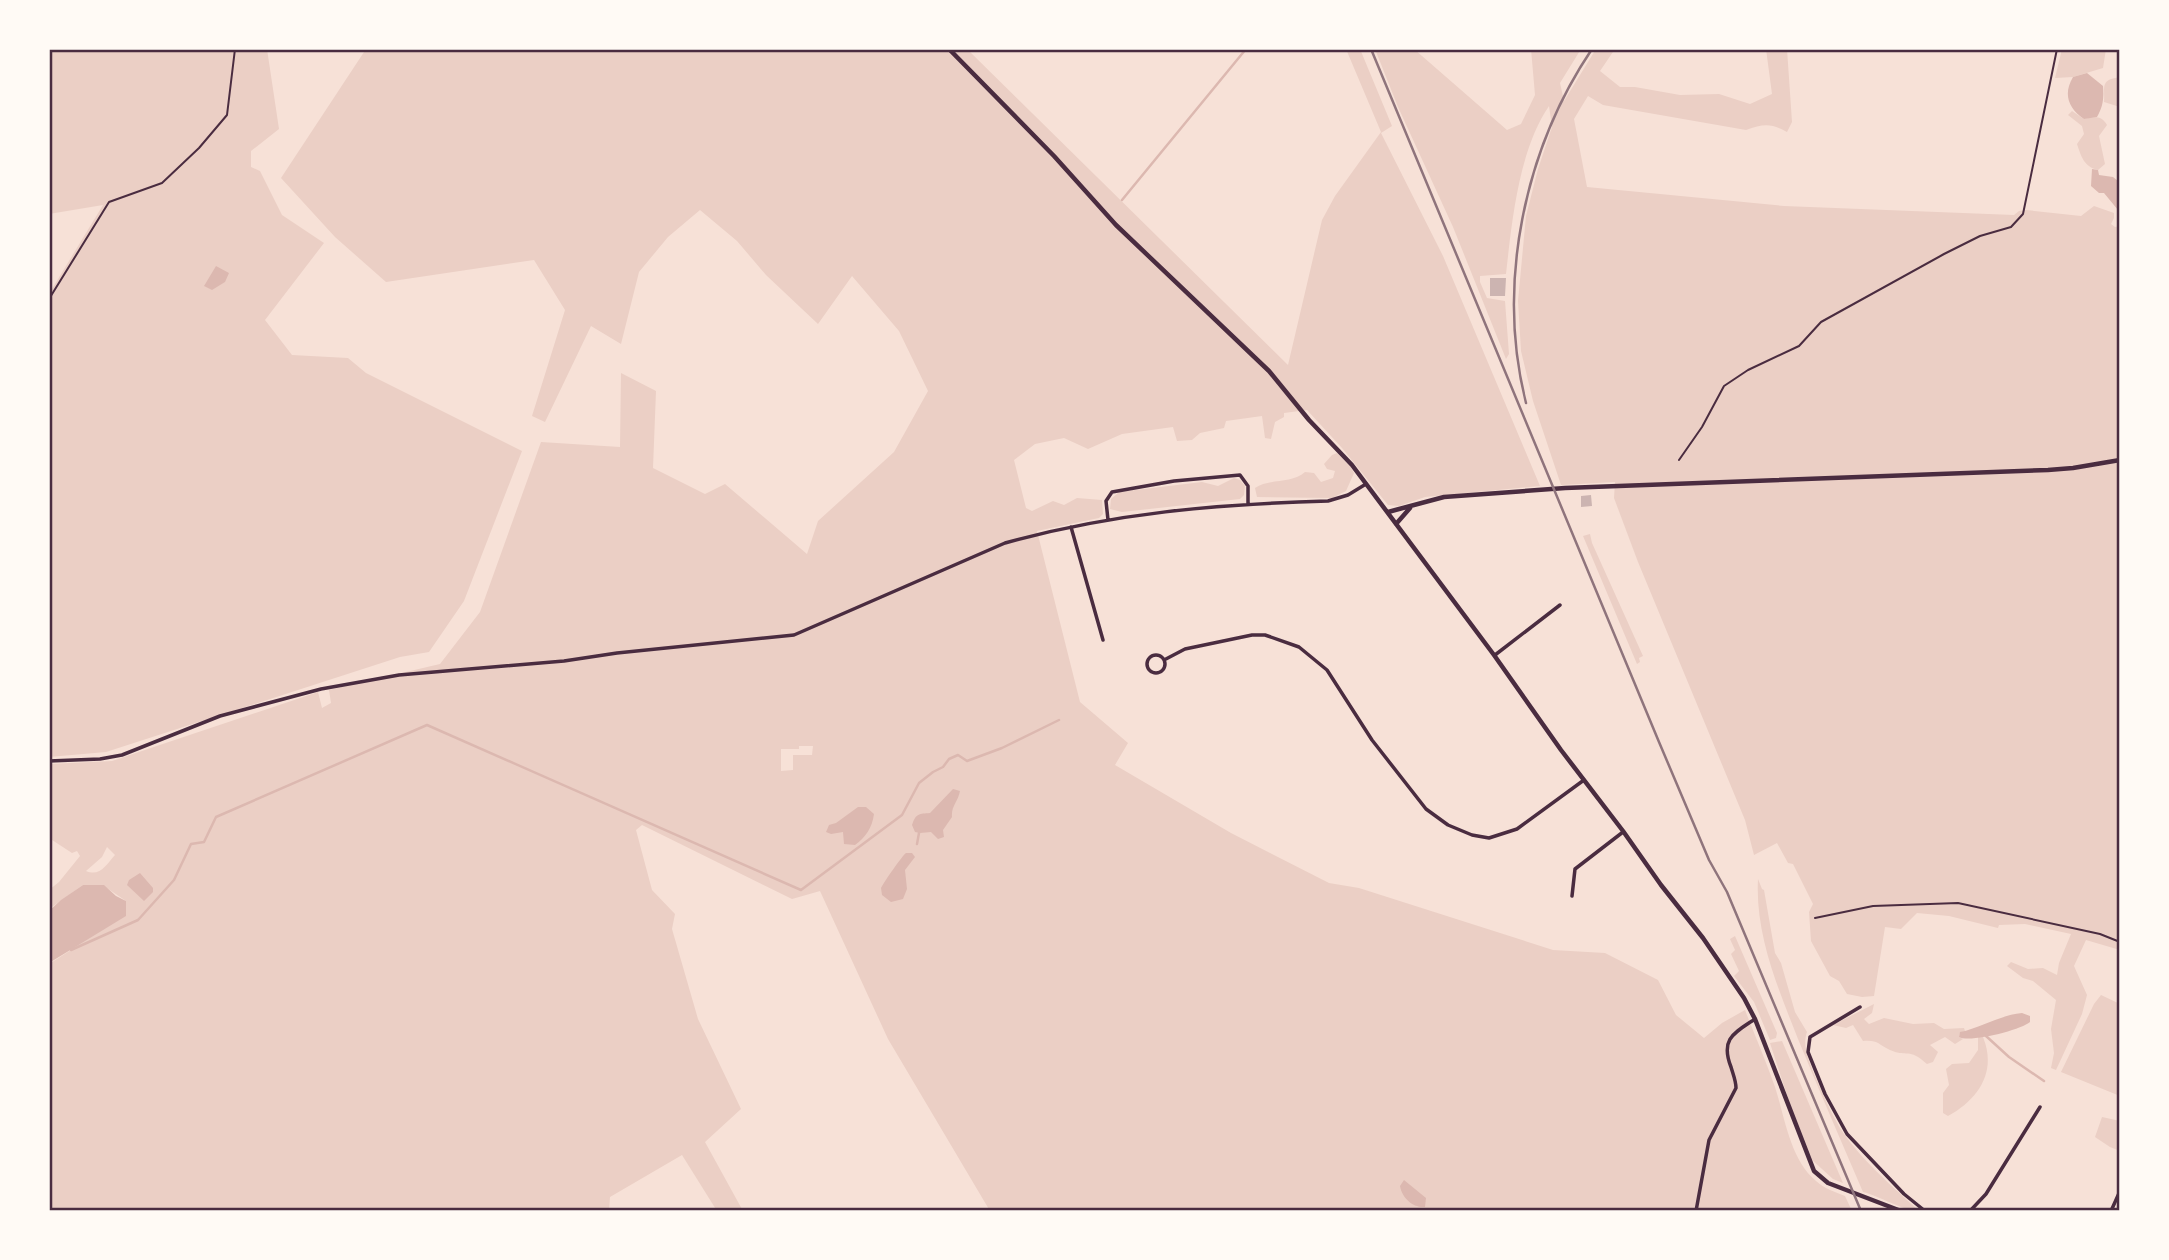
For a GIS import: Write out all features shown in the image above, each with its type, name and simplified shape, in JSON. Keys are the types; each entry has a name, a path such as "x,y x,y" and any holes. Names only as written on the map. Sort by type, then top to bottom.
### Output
{"street":[{"path":"949,49 1054,156 1116,225 1269,371 1309,420 1352,465 1661,886 1703,938 1744,998 1755,1019 1801,1144 1814,1171 1842,1189 1901,1211"},
{"path":"1388,512 1444,497 1564,488 2048,470 2120,460"},
{"path":"1108,520 1106,501 1112,492 1174,481 1240,475 1248,486 1248,503"},
{"path":"49,761 100,759 122,755 220,716 321,689 399,675 564,661 794,635 1005,543 1108,520 1196,507 1337,499 1366,484"},
{"path":"1396,524 1410,507"},
{"path":"1071,527 1103,640"},
{"path":"1494,655 1560,605"},
{"path":"1164,660 1185,649 1252,635 1265,635 1299,647 1327,670 1372,740 1426,809 1448,825 1472,835 1496,837 1517,829 1584,780"},
{"path":"1159,656 1164,660 1165,667 1161,672 1154,673 1149,668 1148,662 1152,657 1159,656"},
{"path":"1572,896 1574,869 1623,831"},
{"path":"1860,1007 1810,1037 1808,1052 1825,1094 1847,1134 1904,1194 1924,1211"},
{"path":"1696,1211 1709,1140 1736,1088 1726,1051 1727,1043 1755,1019"},
{"path":"1970,1211 1986,1194 2040,1107"},
{"path":"2111,1211 2120,1191"}],"path":[{"path":"49,299 109,202 162,183 199,148 227,114 235,49"},
{"path":"1679,460 1724,386 1748,370 1799,346 1821,322 1944,254 1980,236 2011,227 2020,219 2057,49"},
{"path":"1815,918 1873,906 1958,903 2100,933 2120,942"}],"shaded area":[{"path":"49,49 267,49 279,129 251,151 251,167 260,171 282,215 324,243 265,320 292,355 348,358 366,373 522,451 464,601 429,652 400,657 106,752 49,757 49,294 103,205 49,214"},
{"path":"366,49 967,49 1288,365 1322,220 1335,196 1381,132 1346,49 1360,49 1392,126 1381,133 1443,256 1540,486 1425,497 1399,506 1388,505 1307,410 1284,413 1284,417 1275,422 1271,439 1265,438 1262,416 1226,421 1224,428 1200,433 1192,440 1177,441 1173,427 1122,434 1088,449 1064,438 1035,444 1014,460 1026,508 1032,511 1053,501 1064,505 1077,498 1102,500 1103,514 1099,518 1037,531 1080,702 1128,743 1115,765 1231,833 1329,883 1359,888 1553,950 1605,953 1658,980 1676,1015 1704,1038 1722,1023 1745,1010 1772,1077 1794,1150 1807,1172 1819,1184 1845,1196 1852,1211 990,1211 888,1039 820,891 792,899 642,825 636,830 652,890 675,914 672,929 698,1019 741,1109 705,1142 743,1211 717,1211 682,1155 610,1197 609,1211 49,1211 49,964 71,950 126,901 104,886 83,885 49,909 49,890 80,856 77,851 72,853 49,838 49,764 112,761 318,692 322,708 331,703 329,690 440,664 480,612 541,442 620,447 621,373 656,391 653,468 705,494 725,484 807,554 818,521 894,452 928,391 899,331 852,276 818,324 766,275 737,241 700,210 668,237 639,272 621,344 591,326 545,422 532,416 565,310 534,260 386,282 335,237 281,178","holes":["799,746 813,746 812,755 793,755 793,770 781,771 781,749 799,749","107,847 115,855 109,863 99,871 86,871 102,857"]},
{"path":"1375,49 1414,49 1507,130 1521,124 1535,95 1531,49 1581,49 1560,83 1564,101 1596,49 1615,49 1600,71 1620,87 1680,95 1719,94 1750,104 1772,94 1766,49 1787,49 1792,122 1787,132 1767,125 1746,130 1603,105 1588,96 1574,119 1587,187 1784,206 2014,215 2026,210 2081,216 2094,206 2114,213 2111,224 2120,226 2120,950 2086,940 2074,966 2087,995 2082,1014 2056,1070 2051,1068 2054,1053 2051,1029 2056,1000 2033,981 2023,978 2007,966 2011,962 2028,969 2043,968 2057,975 2071,934 2025,924 1999,925 1998,928 1949,916 1917,913 1901,929 1885,927 1874,996 1847,994 1839,981 1830,976 1811,941 1809,912 1813,904 1793,864 1788,863 1777,843 1754,855 1745,820 1614,498 1615,482 1561,485 1533,401 1521,351 1518,301 1526,216 1552,127 1549,106 1530,143 1518,186 1506,274 1480,276 1487,298 1505,301 1509,354 1506,359 1453,227 1398,107"},
{"path":"2062,49 2106,49 2103,68 2073,77 2055,78"},
{"path":"2087,73 2103,86 2103,99 2097,117 2084,119 2071,105 2068,89 2073,77"},
{"path":"2120,77 2120,107 2104,102 2104,88 2106,82"},
{"path":"2072,111 2084,119 2100,118 2107,125 2099,136 2105,164 2098,170 2086,164 2082,157 2077,144 2084,134 2082,126 2068,115"},
{"path":"2092,169 2098,170 2099,175 2113,177 2118,181 2118,210 2104,193 2099,193 2091,186"},
{"path":"216,266 229,273 225,282 212,290 204,286"},
{"path":"1337,453 1354,473 1346,491 1332,498 1257,497 1255,488 1294,478 1305,472 1314,473 1321,482 1333,478 1335,471 1327,469 1324,464"},
{"path":"1234,478 1245,486 1244,495 1240,499 1122,512 1110,509 1111,499 1119,492 1202,482 1218,486"},
{"path":"1590,534 1643,656 1637,664 1583,536"},
{"path":"953,789 960,791 952,817 943,830 944,837 938,839 931,832 915,832 912,825 917,816 930,813"},
{"path":"858,807 866,807 874,814 868,832 855,845 844,844 843,832 826,832 829,825"},
{"path":"906,853 912,853 915,857 905,870 907,889 903,899 891,902 882,895 881,888"},
{"path":"140,873 153,888 153,892 144,901 127,885 129,880"},
{"path":"1758,879 1764,890 1775,953 1781,963 1795,1012 1807,1032 1805,1042 1808,1058 1829,1108 1857,1151 1919,1211 1906,1209 1863,1192 1798,1039 1769,961 1760,920"},
{"path":"83,885 104,885 126,901 126,916 49,963 49,911"},
{"path":"1735,936 1777,1033 1776,1038 1770,1040 1754,1002 1734,976 1739,971 1731,954 1735,950 1730,939"},
{"path":"2101,995 2120,1004 2120,1096 2061,1072"},
{"path":"1874,1004 1872,1013 1864,1019 1869,1024 1884,1018 1913,1024 1934,1023 1944,1029 1964,1028 1965,1031 1960,1033 1959,1037 1963,1039 1955,1044 1945,1037 1930,1045 1938,1052 1933,1062 1927,1064 1912,1054 1896,1052 1875,1042 1863,1041 1853,1025 1846,1028 1833,1025"},
{"path":"2022,1013 2030,1016 2030,1022 2017,1029 1984,1037 1959,1037 1960,1032"},
{"path":"1978,1037 1983,1037 1987,1049 1988,1061 1982,1083 1969,1101 1948,1116 1943,1113 1943,1093 1949,1085 1946,1069 1952,1064 1969,1063 1978,1050"},
{"path":"1782,1041 1843,1183 1833,1179 1811,1159 1801,1138 1770,1043"},
{"path":"2102,1117 2120,1121 2120,1151 2095,1137"},
{"path":"1404,1180 1426,1198 1425,1207 1416,1206 1406,1198 1400,1186"}],"building":[{"path":"1490,278 1506,278 1505,296 1490,296"},
{"path":"1591,495 1592,506 1581,507 1581,496"}],"waterway":[{"path":"1122,200 1246,49"},
{"path":"71,950 138,920 174,880 191,844 204,842 216,817 427,725 801,890 902,815 919,783 943,767 949,759 958,755 967,761 1002,748 1059,720"},
{"path":"917,844 919,833"},
{"path":"1986,1036 2009,1057 2044,1081"}],"railway":[{"path":"1371,49 1659,742 1709,860 1727,892 1861,1211"},
{"path":"1526,403 1517,358 1514,312 1522,219 1533,174 1549,130 1568,88 1592,49"}]}
